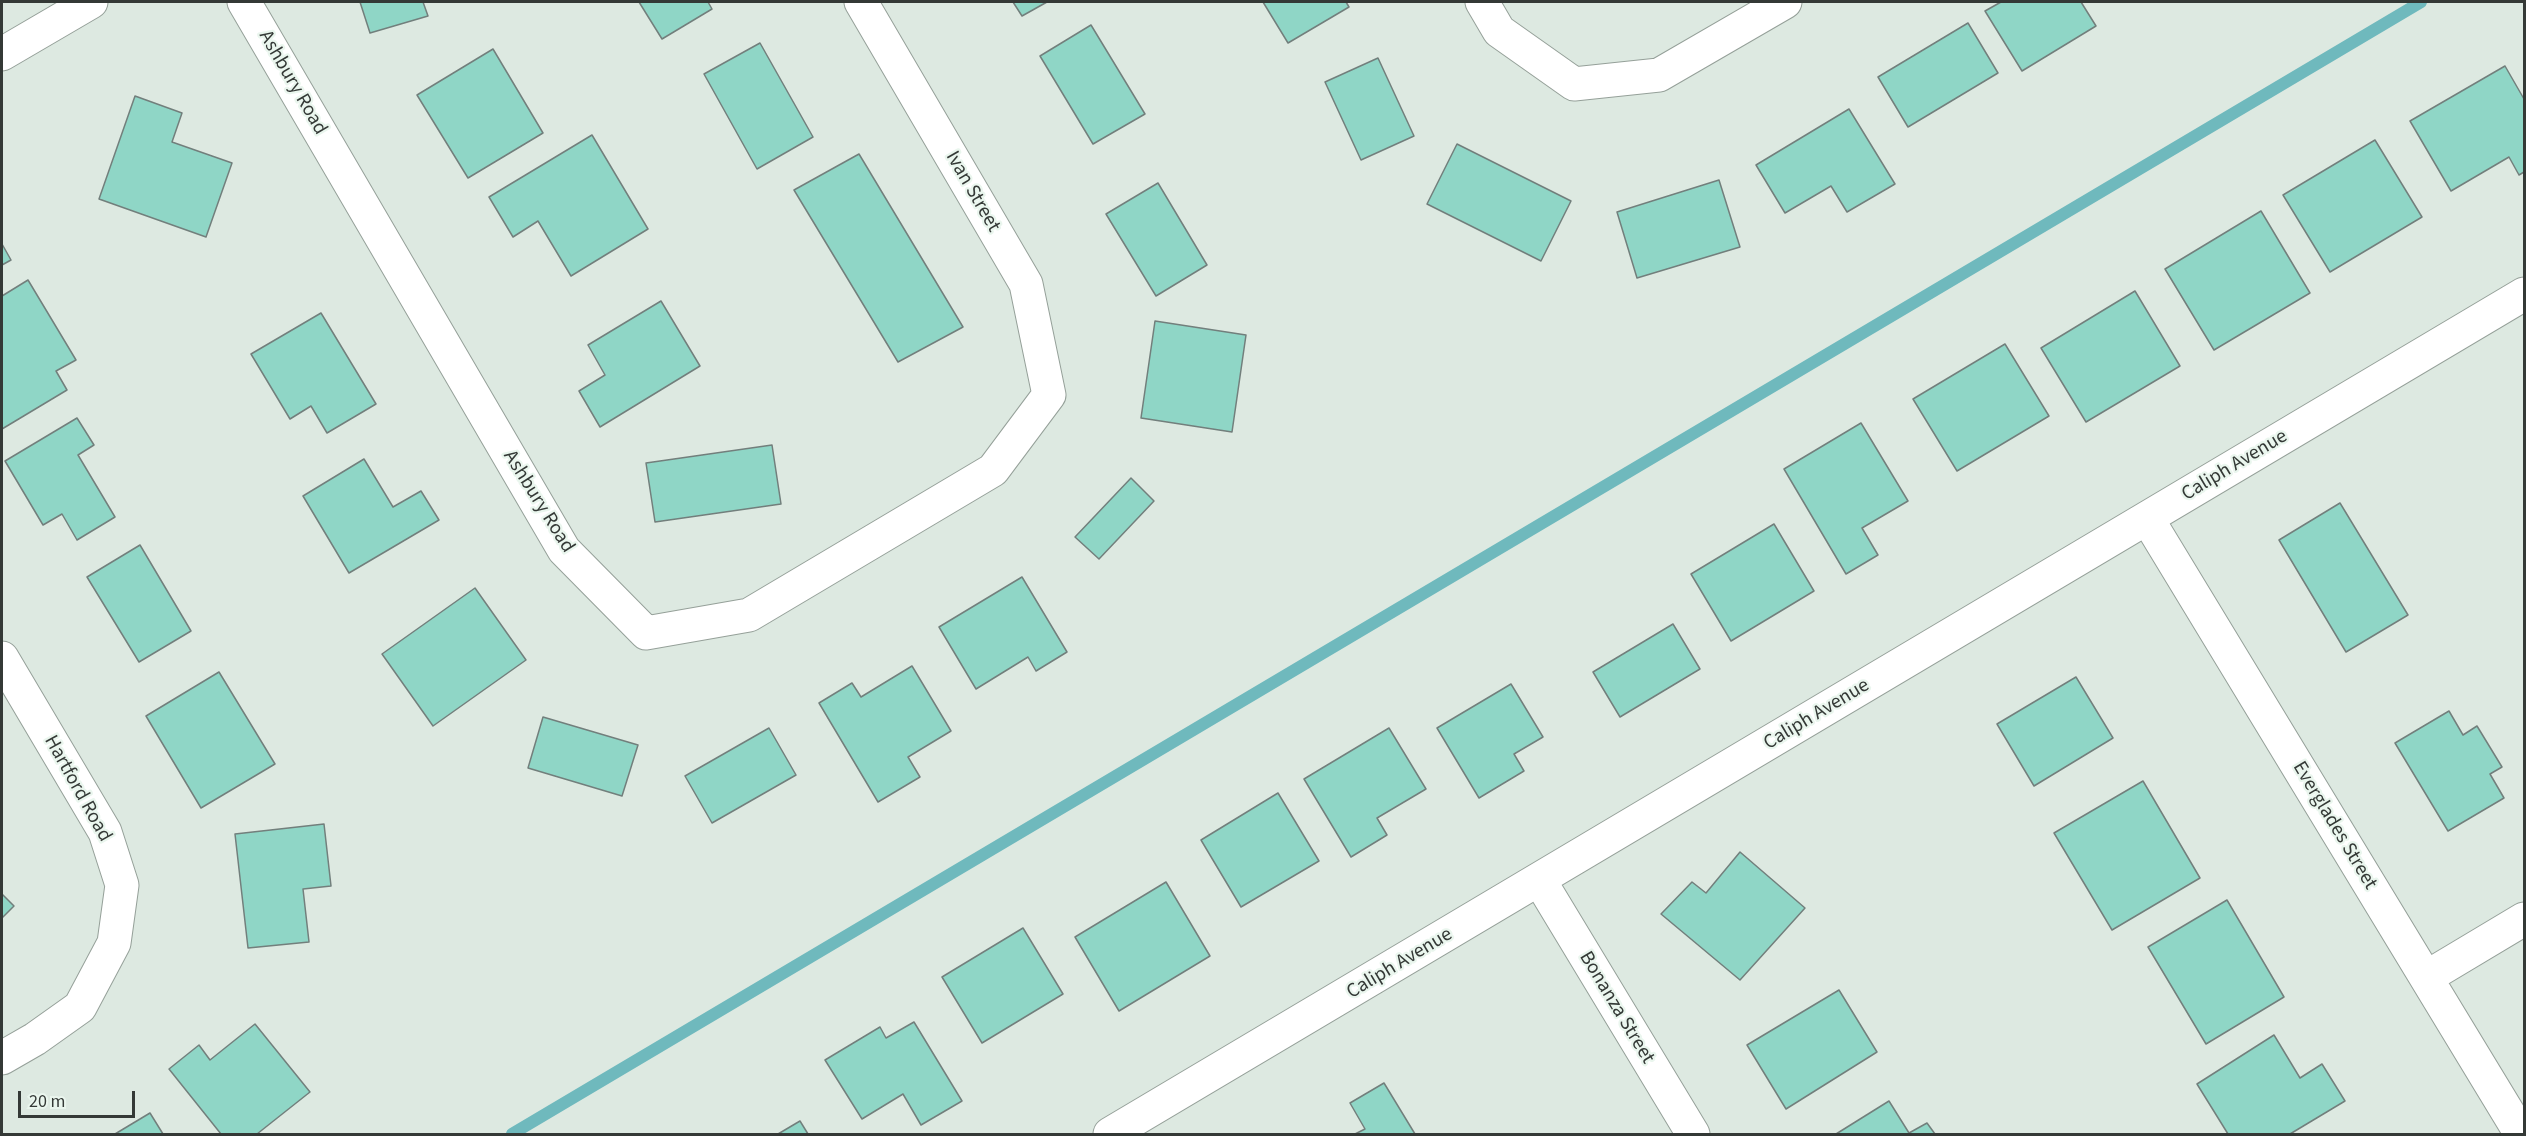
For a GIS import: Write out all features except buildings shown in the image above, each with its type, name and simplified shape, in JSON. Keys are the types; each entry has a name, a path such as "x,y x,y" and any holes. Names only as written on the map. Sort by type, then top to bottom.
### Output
{"street":[{"path":"2,54 91,2"},
{"name":"Ashbury Road","path":"244,2 564,550 646,633 750,615 993,470 1048,395"},
{"name":"Ivan Street","path":"861,2 1026,284 1048,395"},
{"path":"1482,2 1499,31 1574,84 1659,75 1785,2"},
{"name":"Caliph Avenue","path":"1110,1134 1540,881 2524,294"},
{"name":"Everglades Street","path":"2147,518 2521,1134"},
{"name":"Hartford Road","path":"2,658 105,832 122,885 114,943 80,1007 2,1058"},
{"name":"Bonanza Street","path":"1540,881 1692,1134"},
{"path":"2427,977 2524,919"}],"waterway":[{"path":"512,1134 2421,2"}]}
